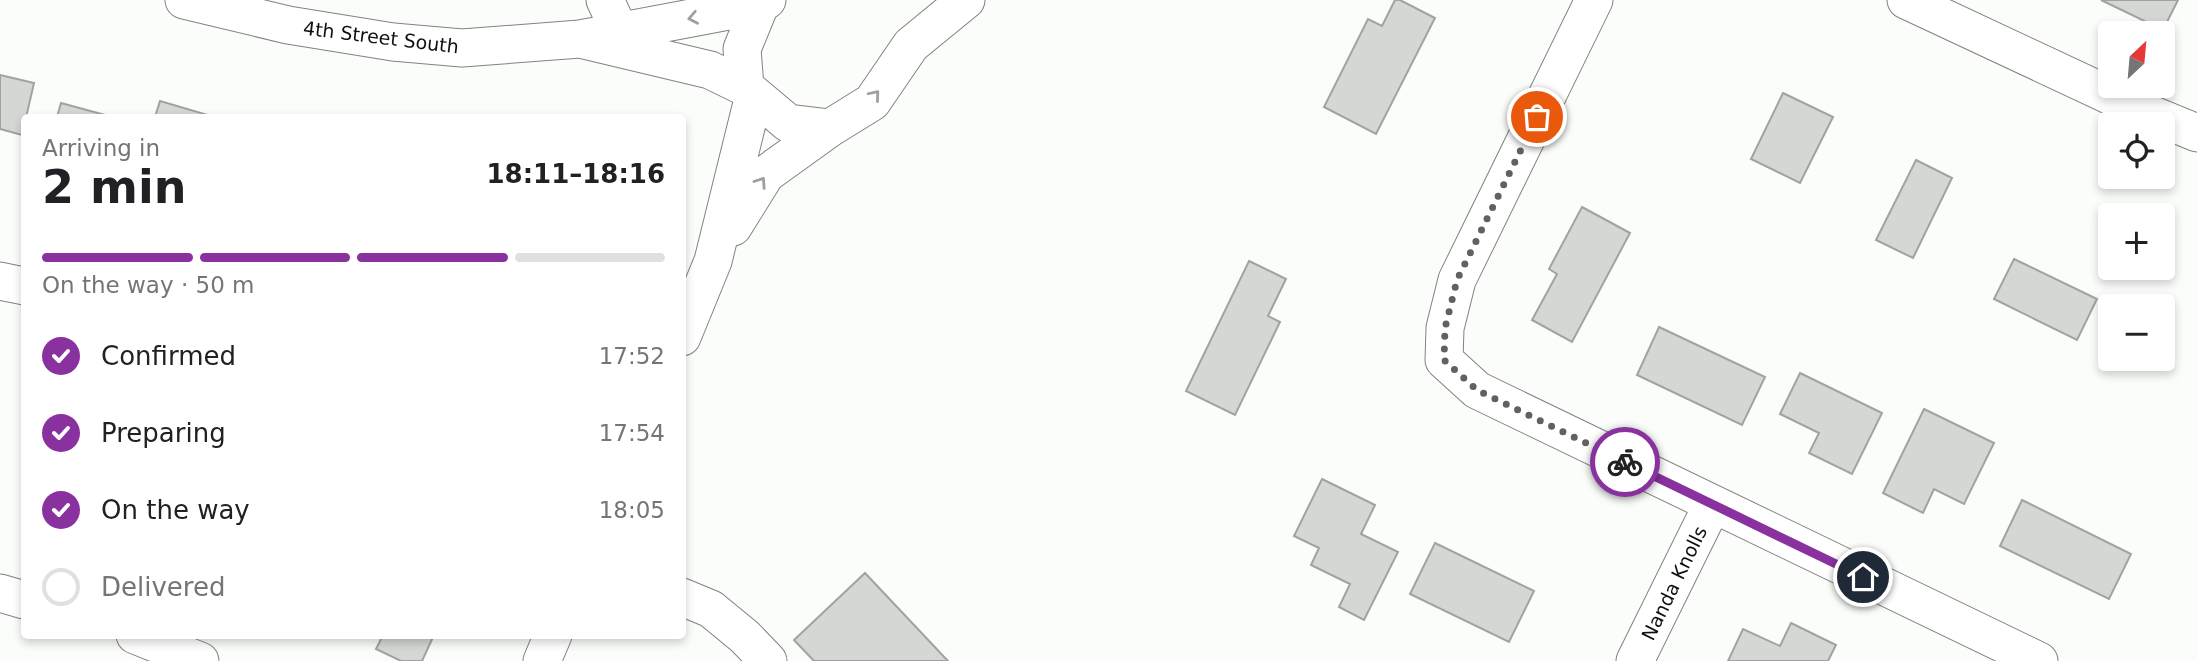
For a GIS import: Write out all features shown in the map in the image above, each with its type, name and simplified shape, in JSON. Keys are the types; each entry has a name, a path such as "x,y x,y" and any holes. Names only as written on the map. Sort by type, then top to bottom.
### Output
{"street":[{"name":"4th Street South","path":"184,0 288,25 393,41 462,48 580,39 710,70 750,91 788,123 830,128"},
{"path":"1594,0 1457,280 1445,328 1444,360 1477,390 2039,661"},
{"path":"1906,0 2141,110 2197,133"},
{"path":"686,327 713,261 766,174 872,102 911,45 969,1"},
{"name":"4th Street South","path":"580,39 613,16 763,2"},
{"path":"713,261 750,91 742,49 763,2"},
{"path":"0,281 21,285"},
{"name":"Nanda Knolls","path":"1635,661 1712,505"},
{"path":"0,593 21,599"},
{"path":"686,599 711,609 745,637 768,661"},
{"path":"145,639 200,661"},
{"path":"542,661 551,639"}],"building":[{"path":"1395,0 1435,18 1376,134 1324,107 1368,19 1382,26"},
{"path":"2101,0 2178,0 2168,21 2144,21"},
{"path":"0,75 34,83 27,114 21,114 21,135 0,129"},
{"path":"1783,93 1833,117 1800,183 1751,159"},
{"path":"160,101 205,114 156,114"},
{"path":"61,103 102,114 58,114"},
{"path":"1916,160 1952,178 1913,258 1876,240"},
{"path":"1582,207 1630,233 1572,342 1532,320 1557,274 1549,269"},
{"path":"2014,259 2097,299 2077,340 1994,299"},
{"path":"1249,261 1286,279 1268,316 1280,322 1235,415 1186,391"},
{"path":"1659,327 1765,377 1742,425 1637,375"},
{"path":"1800,373 1882,413 1852,474 1809,453 1819,433 1780,414"},
{"path":"1924,409 1994,443 1964,504 1934,489 1923,513 1883,493"},
{"path":"1322,479 1375,505 1361,534 1398,552 1364,620 1339,607 1350,584 1311,565 1319,548 1294,536"},
{"path":"2022,500 2131,554 2109,599 2000,546"},
{"path":"1435,543 1534,591 1509,642 1410,594"},
{"path":"865,573 948,661 814,661 794,640"},
{"path":"1791,623 1836,645 1828,661 1728,661 1743,629 1780,646"},
{"path":"381,639 432,639 422,661 401,661 376,649"}],"way so far":[{"path":"1537,117 1457,280 1445,328 1444,360 1477,390 1625,462"}],"route":[{"path":"1625,462 1863,577"}]}
